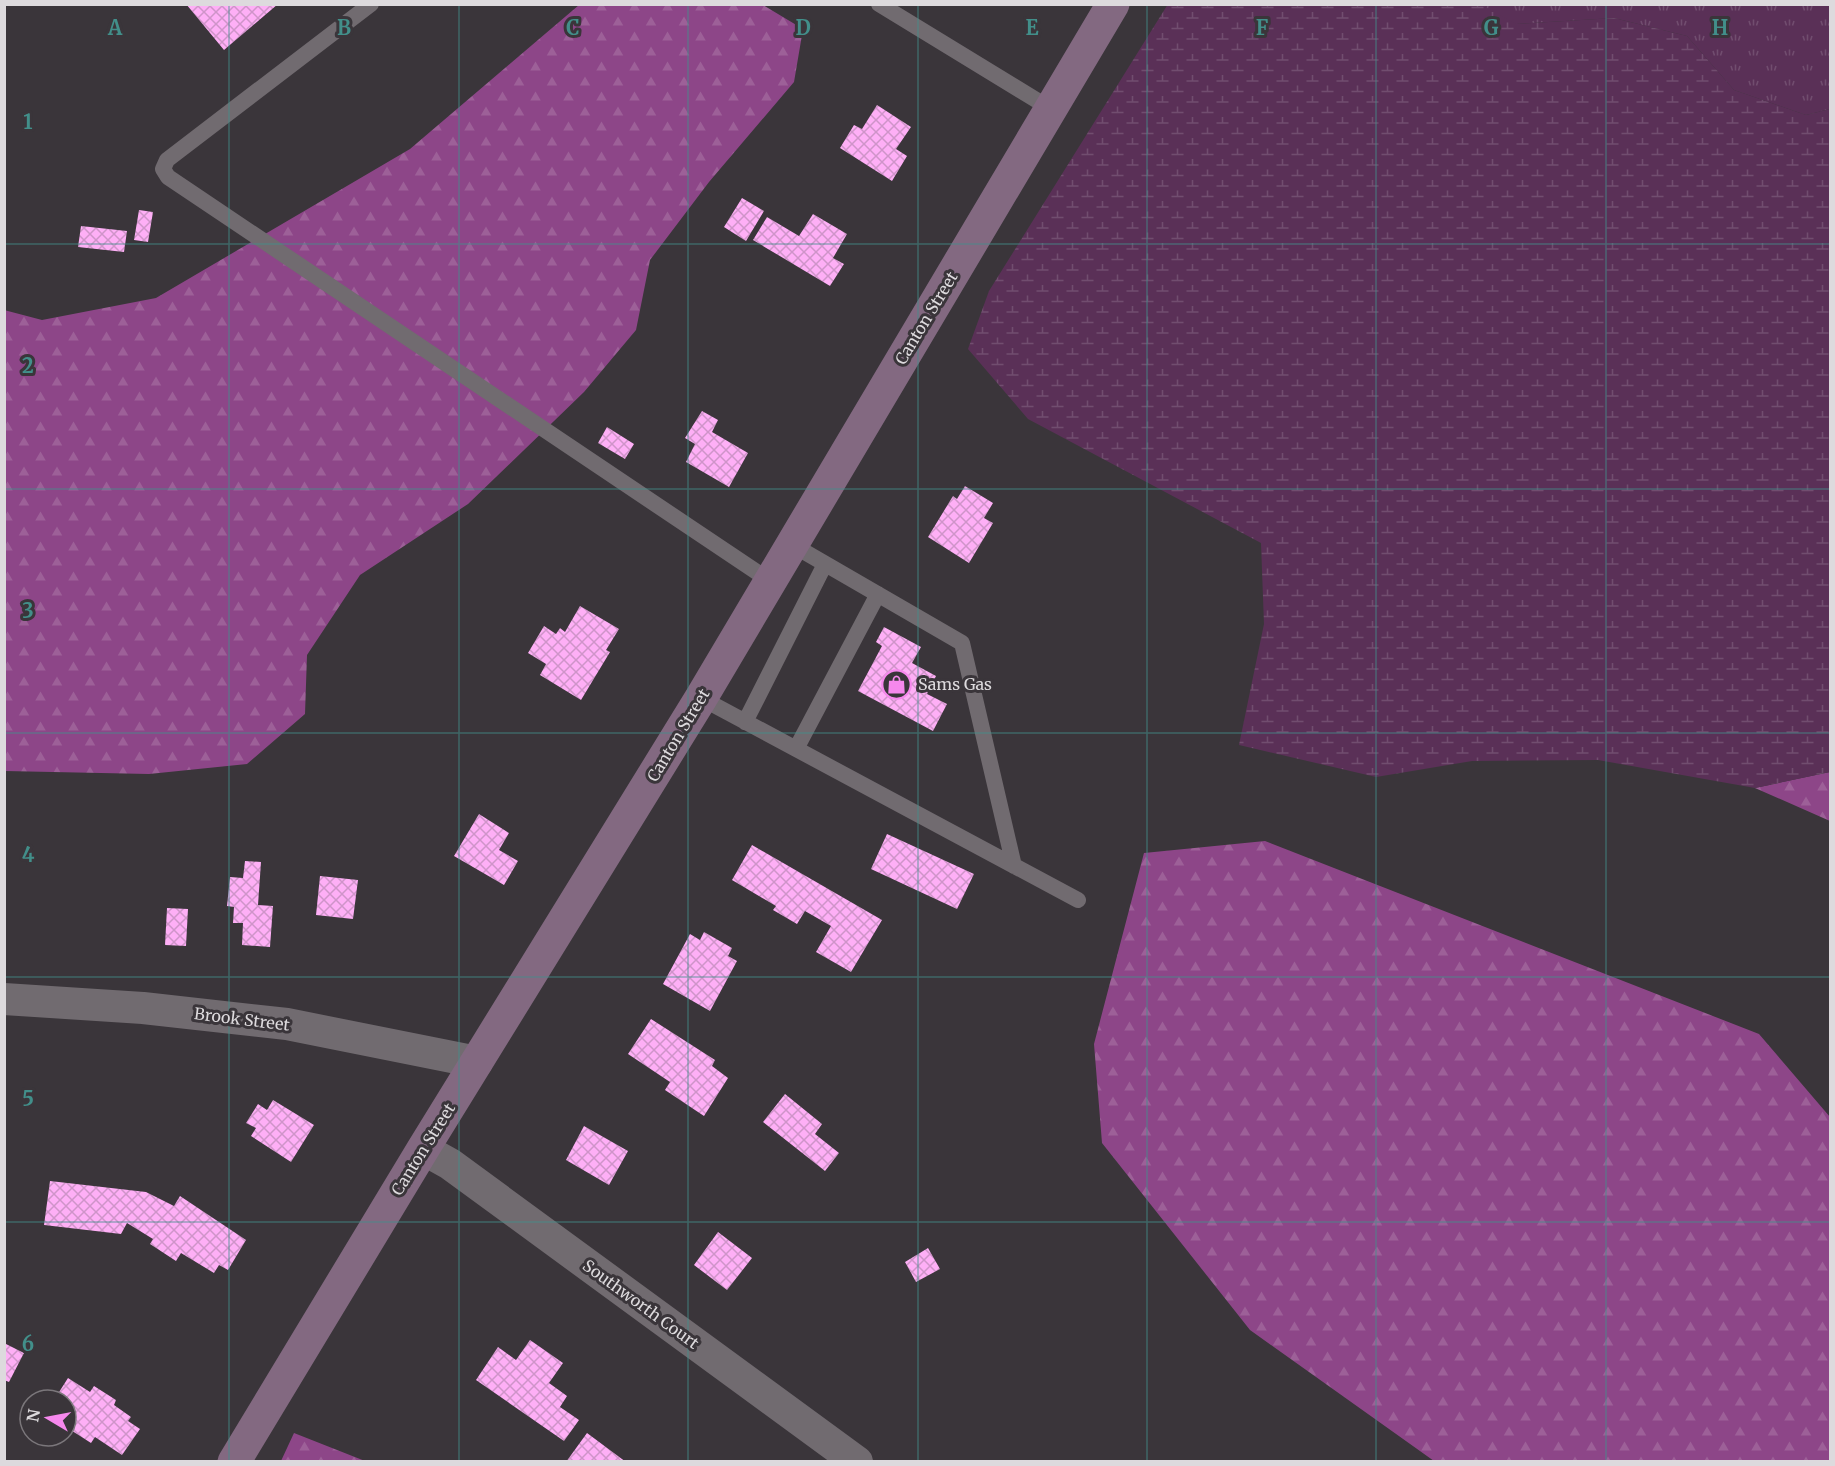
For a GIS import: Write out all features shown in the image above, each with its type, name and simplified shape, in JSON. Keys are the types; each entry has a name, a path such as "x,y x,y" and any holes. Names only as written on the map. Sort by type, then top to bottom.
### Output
{"main road":[{"name":"Canton Street","path":"234,1461 701,698 1113,4"}],"street":[{"name":"Brook Street","path":"4,999 143,1008 287,1024 477,1062"},
{"name":"Southworth Court","path":"423,1149 450,1164 857,1461"}],"lane":[{"path":"371,4 167,160 163,169 168,177 770,581"},
{"path":"879,4 1051,109"},
{"path":"791,544 962,643 1014,866"},
{"path":"745,722 825,564"},
{"path":"796,749 878,594"},
{"path":"701,698 1078,900"}],"green space":[{"path":"1168,4 1480,4 1517,24 1614,18 1687,36 1734,90 1806,115 1830,109 1830,772 1755,788 1598,760 1472,761 1376,777 1239,745 1264,624 1261,543 1028,419 968,349 989,291"},
{"path":"579,5 763,5 803,29 794,82 709,182 650,260 636,330 584,392 468,504 360,575 307,655 305,714 247,764 149,774 5,771 4,310 42,320 156,298 410,149"},
{"path":"1480,5 1830,5 1830,109 1806,115 1734,90 1687,36 1614,18 1516,24"},
{"path":"1830,772 1830,821 1755,788"},
{"path":"1265,841 1759,1034 1830,1117 1830,1461 1434,1461 1250,1330 1102,1143 1094,1044 1144,853"},
{"path":"294,1433 365,1461 281,1461"}],"building":[{"path":"186,4 278,4 224,50"},
{"path":"877,105 911,127 896,149 907,156 892,181 840,148 854,125 862,129"},
{"path":"742,198 764,211 746,241 724,227"},
{"path":"139,210 153,212 148,242 134,240"},
{"path":"813,214 847,234 833,258 844,264 830,286 753,240 767,217 799,236"},
{"path":"81,226 127,231 124,252 78,247"},
{"path":"702,411 718,420 712,432 748,453 729,487 686,462 695,444 685,438"},
{"path":"607,427 634,444 625,459 598,443"},
{"path":"965,486 993,503 984,518 993,523 969,563 928,537 953,496 957,499"},
{"path":"580,606 619,629 606,650 610,652 581,700 540,675 546,664 528,653 544,626 556,634 560,628 565,632"},
{"name":"Sams Gas","path":"884,627 921,647 912,663 936,676 927,694 947,704 933,731 858,691 882,646 876,642"},
{"path":"479,814 509,833 499,850 518,861 504,885 454,856"},
{"path":"887,834 974,874 957,909 871,869"},
{"path":"752,845 882,920 851,972 816,952 831,926 805,911 797,924 773,910 776,906 732,880"},
{"path":"245,861 261,862 258,905 273,906 270,947 242,945 243,923 233,923 234,907 227,906 230,877 243,878"},
{"path":"320,876 358,880 353,919 316,915"},
{"path":"167,908 188,909 186,946 165,945"},
{"path":"704,932 732,948 728,956 737,961 710,1011 663,984 690,934 700,940"},
{"path":"651,1019 715,1060 712,1066 728,1078 704,1116 665,1090 670,1082 628,1054"},
{"path":"785,1094 822,1124 815,1134 839,1153 825,1171 763,1122"},
{"path":"273,1100 314,1125 291,1162 251,1136 256,1128 246,1123 258,1104 267,1110"},
{"path":"584,1126 628,1151 609,1185 566,1160"},
{"path":"50,1181 146,1192 174,1206 180,1196 246,1240 228,1270 219,1265 214,1273 181,1253 176,1261 150,1244 153,1239 127,1223 121,1234 44,1225"},
{"path":"718,1232 752,1258 727,1290 694,1265"},
{"path":"928,1248 940,1269 916,1282 905,1262"},
{"path":"530,1340 563,1363 549,1383 567,1396 560,1407 579,1420 564,1441 476,1380 498,1347 516,1360"},
{"path":"4,1343 24,1353 9,1382 4,1380"},
{"path":"68,1378 90,1392 94,1386 116,1400 114,1405 131,1417 128,1421 140,1429 122,1455 95,1437 91,1443 78,1435 78,1388 62,1388"},
{"path":"587,1433 626,1462 566,1462"}],"place":[{"name":"Sams Gas","path":"897,684"}]}
